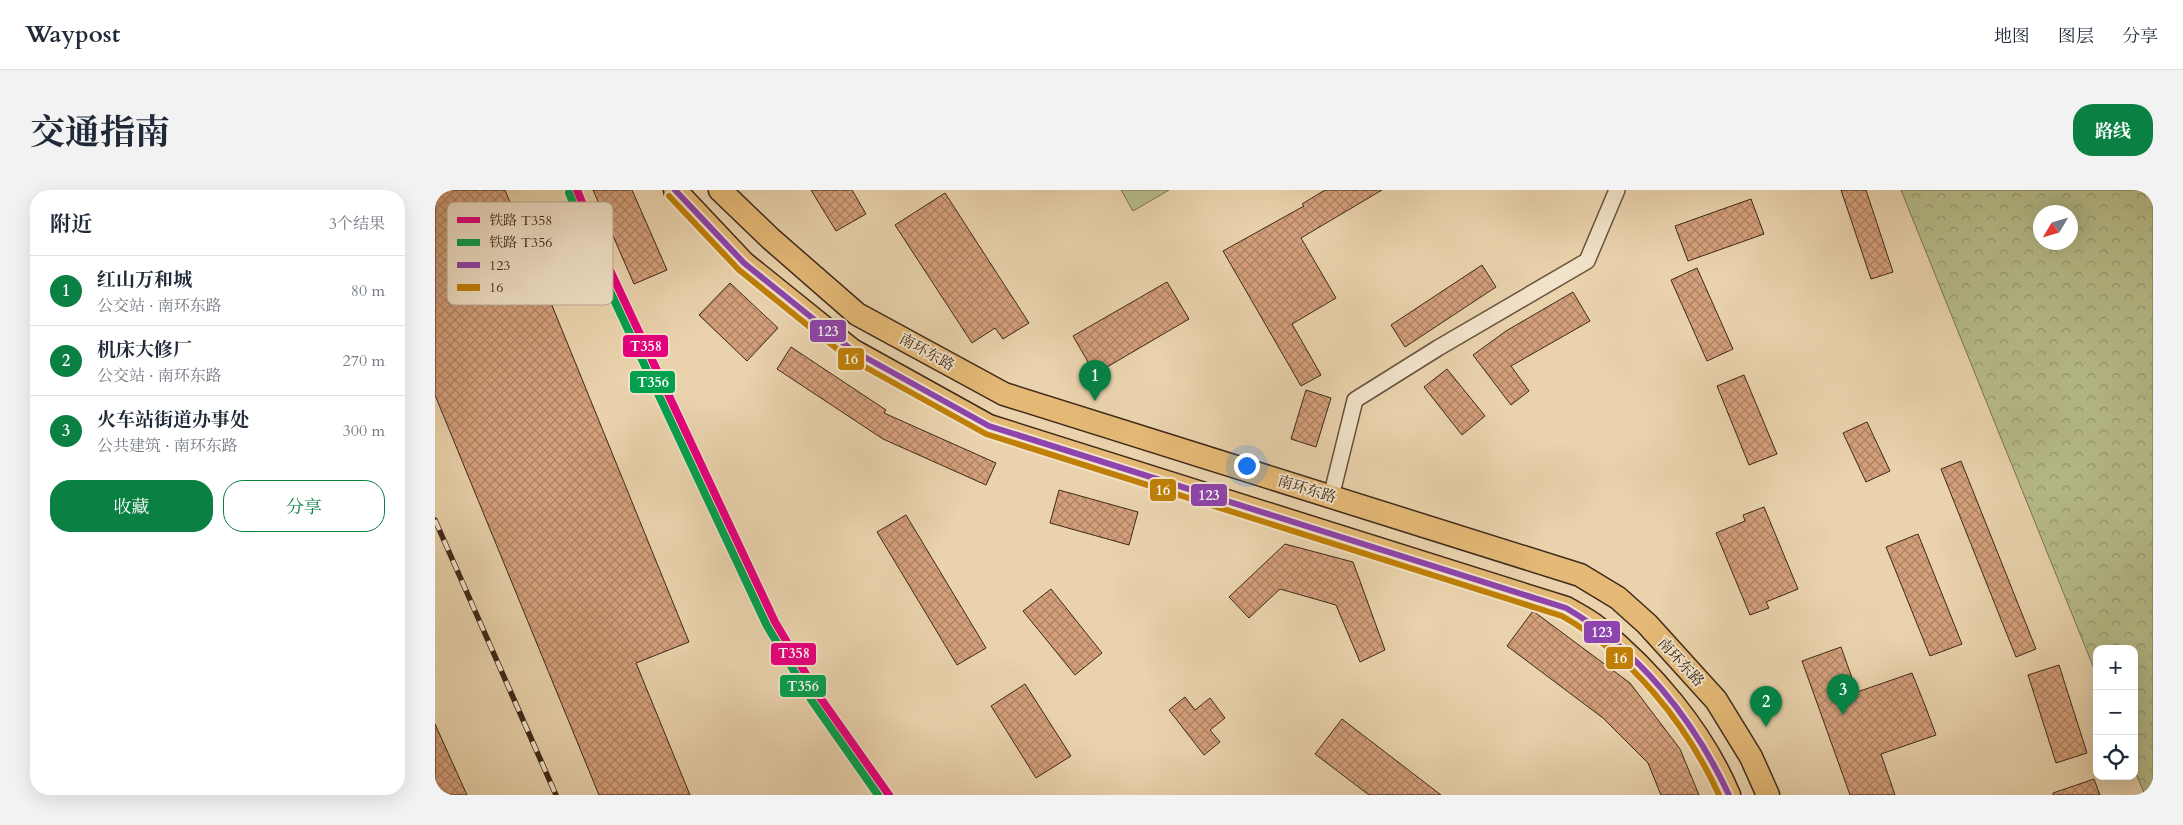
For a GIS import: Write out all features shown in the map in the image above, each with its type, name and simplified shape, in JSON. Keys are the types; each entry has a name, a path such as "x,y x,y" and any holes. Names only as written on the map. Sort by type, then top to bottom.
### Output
{"highway":[{"path":"675,190 745,264 852,350 989,426 1566,608 1597,626 1671,701 1688,721 1708,752 1729,795"},
{"name":"南环东路","path":"720,190 771,239 857,314 1004,394 1580,575 1618,598 1647,624 1716,700 1751,757 1767,795"}],"street":[{"path":"1331,497 1355,400 1438,348 1587,261 1617,190"}],"green space":[{"path":"1121,190 1169,190 1133,211"},
{"path":"1901,190 2153,190 2153,795 2145,795 2138,778 2138,645 2093,645 2093,666"}],"building":[{"path":"435,190 505,190 510,202 447,202 447,305 552,305 689,642 636,663 690,795 599,795 435,395"},
{"path":"593,190 632,190 667,270 634,284 613,236 613,202 598,202"},
{"path":"811,190 852,190 866,214 836,231"},
{"path":"1325,190 1382,190 1301,238 1336,298 1292,324 1321,375 1301,386 1223,251 1304,206 1302,204"},
{"path":"1841,190 1866,190 1893,272 1871,279"},
{"path":"945,193 1029,323 1003,339 995,328 972,343 895,225"},
{"path":"1751,199 1764,234 1688,261 1675,226"},
{"path":"1482,265 1496,287 1405,347 1391,325"},
{"path":"1697,268 1733,349 1707,361 1671,280"},
{"path":"1167,282 1189,319 1095,374 1073,336"},
{"path":"730,283 778,328 747,361 699,315"},
{"path":"1573,292 1590,321 1511,366 1529,391 1511,405 1473,355 1506,331"},
{"path":"791,347 886,410 884,413 996,463 986,485 883,439 777,369"},
{"path":"1447,369 1485,416 1462,435 1424,387"},
{"path":"1744,375 1777,454 1749,465 1717,386"},
{"path":"1306,390 1331,398 1316,447 1291,439"},
{"path":"1867,422 1890,471 1866,482 1843,433"},
{"path":"1961,461 2036,649 2016,657 1941,469"},
{"path":"1059,490 1138,512 1129,545 1050,523"},
{"path":"1764,507 1798,589 1766,602 1769,608 1750,615 1716,533 1745,521 1743,515"},
{"path":"906,515 986,648 957,665 877,532"},
{"path":"1918,534 1962,644 1930,656 1886,547"},
{"path":"1285,544 1353,562 1385,650 1360,662 1336,605 1280,589 1249,618 1229,597"},
{"path":"1051,589 1102,653 1075,675 1023,611"},
{"path":"1533,611 1630,683 1680,749 1699,795 1661,795 1648,763 1603,718 1507,646"},
{"path":"1841,647 1857,692 1912,673 1936,735 1881,754 1895,795 1850,795 1802,661"},
{"path":"2059,665 2087,753 2056,763 2028,675"},
{"path":"1025,684 1071,756 1036,778 991,706"},
{"path":"1185,697 1195,710 1210,698 1225,718 1210,730 1220,742 1204,755 1169,710"},
{"path":"1342,719 1441,795 1369,795 1315,754"},
{"path":"435,724 467,795 435,795"},
{"path":"2093,779 2100,795 2053,795 2053,793"}],"railway":[{"path":"435,520 556,795"}],"rail line":[{"name":"T358","path":"577,190 582,202"},
{"name":"T356","path":"569,193 573,202"},
{"name":"T358","path":"613,277 775,622 819,696 889,795"},
{"name":"T356","path":"613,298 767,626 812,701 878,795"}],"transit line":[{"name":"123","path":"675,190 744,263 852,350 989,426 1566,608 1593,625 1617,644 1662,689 1699,740 1729,795"},
{"name":"16","path":"669,196 739,270 847,357 986,434 1562,616 1587,632 1611,651 1634,671 1654,693 1690,742 1706,768 1719,795"}],"place":[{"name":"红山万和城","path":"1095,401"},
{"name":"火车站街道办事处","path":"1843,715"},
{"name":"机床大修厂","path":"1766,727"}]}
